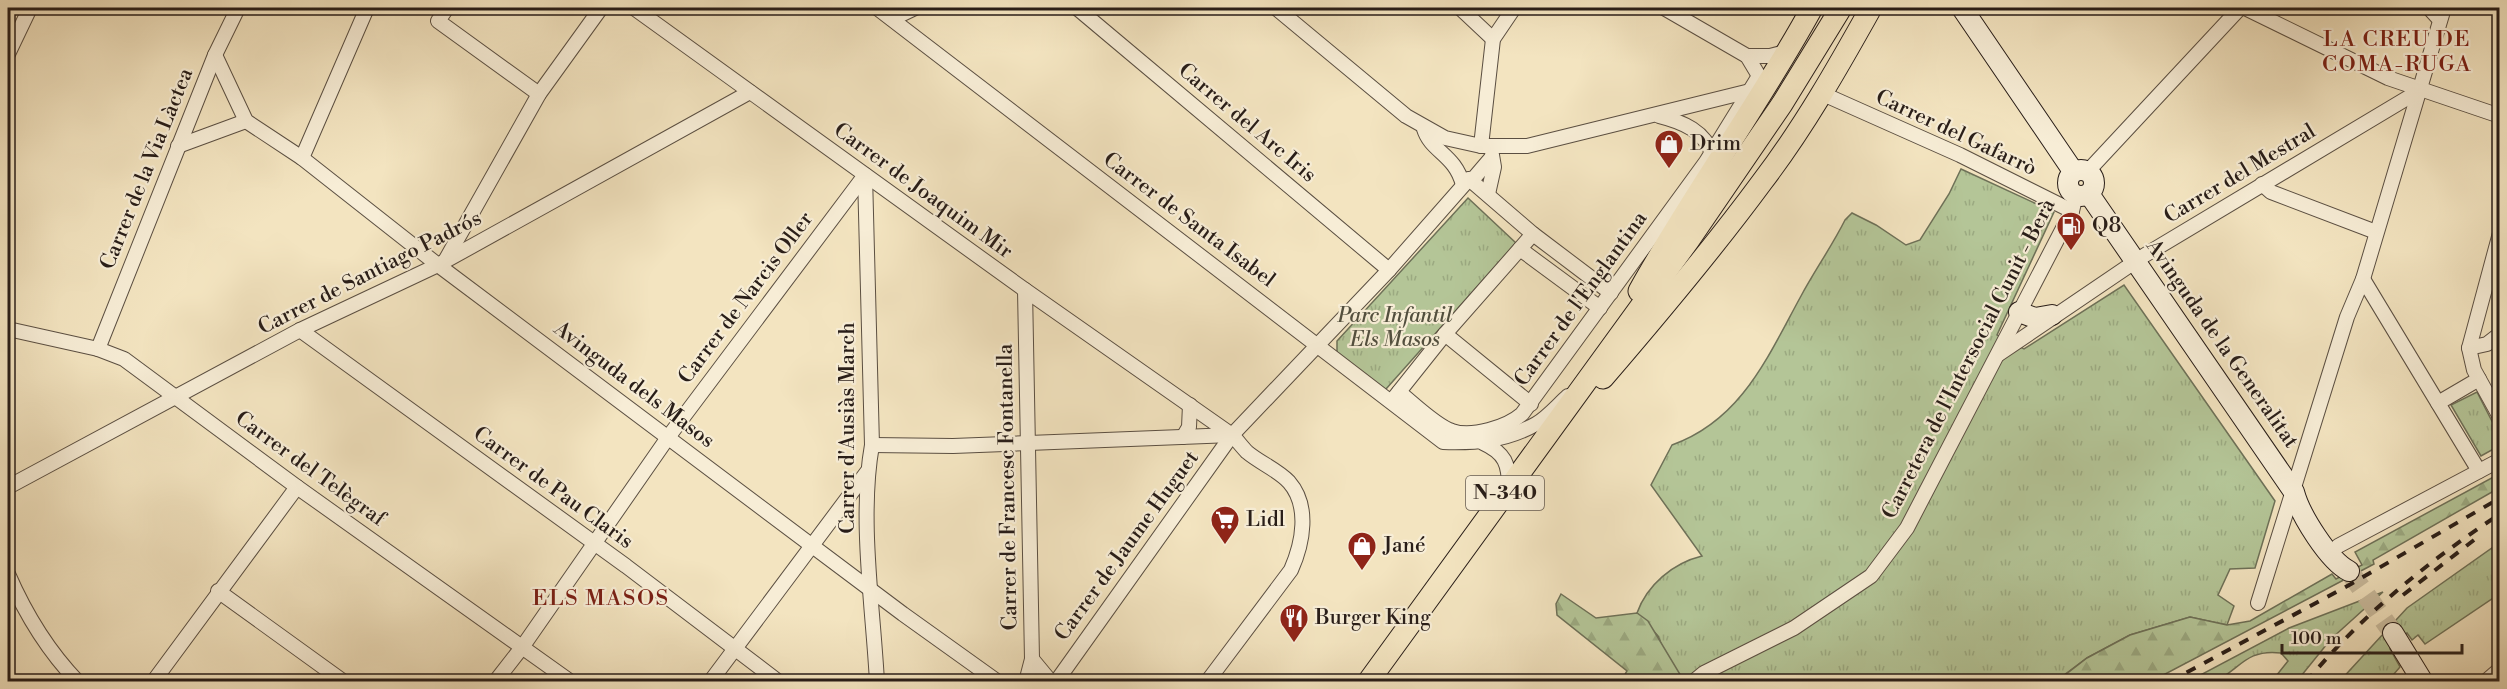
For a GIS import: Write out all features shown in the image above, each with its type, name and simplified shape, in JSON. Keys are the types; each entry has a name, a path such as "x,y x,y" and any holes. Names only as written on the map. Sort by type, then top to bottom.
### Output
{"main road":[{"path":"1632,316 1637,295 1714,158 1765,78 1788,51 1812,8"},
{"name":"N-340","path":"1368,681 1632,316 1667,272 1769,124 1841,8"},
{"path":"1575,397 1590,393 1692,273 1763,181 1822,94 1871,8"}],"street":[{"path":"8,54 30,8"},
{"name":"Carrer de la Via Làctea","path":"98,349 215,55 238,8"},
{"path":"302,158 368,8"},
{"path":"447,8 438,21 538,94"},
{"path":"441,263 538,94 601,8"},
{"name":"Carrer de Joaquim Mir","path":"634,8 1025,290 1232,435 1246,451 1289,482 1302,504 1302,531 1297,556 1291,570 1207,681"},
{"name":"Carrer de Santa Isabel","path":"877,8 1317,345 1395,397 1443,442 1483,443 1537,424 1570,393 1575,397"},
{"path":"892,19 915,8"},
{"name":"Carrer del Arc Iris","path":"1077,8 1389,270"},
{"path":"1276,8 1406,116 1445,138 1488,149 1527,146 1657,116 1750,91"},
{"path":"1460,8 1493,39"},
{"path":"1488,194 1494,167 1488,149 1493,39 1514,8"},
{"path":"1664,8 1747,56 1765,78"},
{"path":"1962,8 2080,171 2095,183 2079,200"},
{"path":"2080,171 2240,8"},
{"path":"2245,8 2338,55 2419,91 2499,116"},
{"path":"2258,603 2297,500 2347,317 2363,279 2442,14 2429,8"},
{"path":"1747,56 1770,56 1788,51"},
{"path":"178,146 246,121 215,55"},
{"name":"Carrer de l'Englantina","path":"1395,397 1446,428 1465,433 1513,421 1531,404 1706,162 1714,158 1750,91 1765,78"},
{"name":"Carrer del Mestral","path":"1995,357 2052,315 2136,261 2419,91"},
{"name":"Carrer de Santiago Padrós","path":"8,487 300,330 441,263 750,92"},
{"name":"Carrer del Gafarrò","path":"1822,94 1960,155 2079,200"},
{"path":"1657,116 1678,120 1692,128 1705,139 1714,158"},
{"name":"Avinguda dels Masos","path":"246,121 302,158 814,547 998,681"},
{"path":"1423,127 1427,137 1455,163 1466,182 1488,194 1533,234 1611,292"},
{"name":"Carrer de Jaume Huguet","path":"1056,681 1232,435 1389,270 1466,182 1474,178 1488,149"},
{"name":"Carrer de Narcis Oller","path":"495,681 523,646 669,436 865,175"},
{"name":"Carrer d'Ausiàs March","path":"865,175 872,445 867,472 870,589 877,681"},
{"path":"2262,184 2271,192 2376,232"},
{"name":"Avinguda de la Generalitat","path":"2079,200 2136,261 2297,500 2338,566 2349,571 2338,546 2315,512 2297,500"},
{"name":"Carretera de l'Intersocial Cunit - Berà","path":"1693,681 1704,673 1794,628 1871,576 1907,528 2079,200"},
{"path":"2499,233 2469,348 2479,380 2499,417"},
{"path":"1395,397 1445,334 1533,234"},
{"path":"1520,249 1600,308"},
{"path":"2363,279 2479,471"},
{"name":"Carrer de Francesc Fontanella","path":"1025,290 1032,659 1026,681"},
{"path":"2019,312 2035,318 2052,315"},
{"path":"2474,326 2498,337"},
{"name":"Carrer del Telègraf","path":"8,329 98,349 123,359 297,487 571,681"},
{"name":"Carrer de Pau Claris","path":"300,330 779,681"},
{"path":"1445,334 1531,404"},
{"path":"2469,348 2487,344 2498,337"},
{"path":"2438,403 2479,380"},
{"path":"1183,436 1189,427 1190,405"},
{"path":"872,445 1027,443 1232,435"},
{"path":"1483,443 1495,448 1504,457 1509,466 1509,487"},
{"path":"2338,546 2499,460"},
{"path":"710,681 814,547 867,472"},
{"path":"153,681 297,487"},
{"path":"8,574 18,598 60,662 78,681"},
{"path":"218,591 344,681"},
{"path":"2393,633 2423,681"},
{"path":"1032,659 1051,681"},
{"path":"2485,681 2499,669"}],"green space":[{"path":"1961,169 2054,212 1997,335 2024,349 2124,285 2275,501 2255,568 2230,569 2218,595 2234,606 2227,625 2190,617 2130,635 2087,658 2056,681 1684,681 1666,656 1658,636 1637,613 1647,593 1662,577 1681,564 1702,556 1651,485 1672,445 1696,434 1717,420 1750,384 1777,341 1845,220 1852,213 1876,225 1906,245 1920,240 1949,194"},
{"name":"Parc Infantil Els Masos","path":"1468,198 1516,243 1386,389 1382,389 1337,353 1337,341"},
{"path":"2477,392 2499,435 2499,446 2481,456 2451,405"},
{"path":"2499,474 2499,488 2373,560 2374,564 2152,681 2056,682 2087,658 2130,635 2190,617 2227,625 2250,621 2332,574 2336,579 2362,565 2355,552"},
{"path":"2499,543 2499,594 2425,644 2418,635 2412,640 2407,633 2390,649 2400,667 2388,681 2339,682 2407,608"},
{"path":"2383,592 2331,639 2297,681 2272,681 2288,661 2281,653 2268,652 2249,658 2212,682 2189,681 2289,628"},
{"path":"1561,594 1596,618 1637,613 1648,621 1684,681 1621,681 1627,671 1557,615 1556,604"}],"tunnel":[{"path":"2349,571 2393,633"}],"railway":[{"path":"2169,682 2351,584 2500,498"},
{"path":"2306,682 2350,634 2397,591 2447,551 2500,514"},
{"path":"2403,595 2474,540"}],"place":[{"name":"Drim","path":"1669,170"},
{"name":"Q8","path":"2071,252"},
{"name":"Lidl","path":"1225,546"},
{"name":"Jané","path":"1362,572"},
{"name":"Burger King","path":"1294,644"}],"district":[{"name":"LA CREU DE COMA-RUGA","path":"2397,52"},
{"name":"ELS MASOS","path":"601,598"}]}
